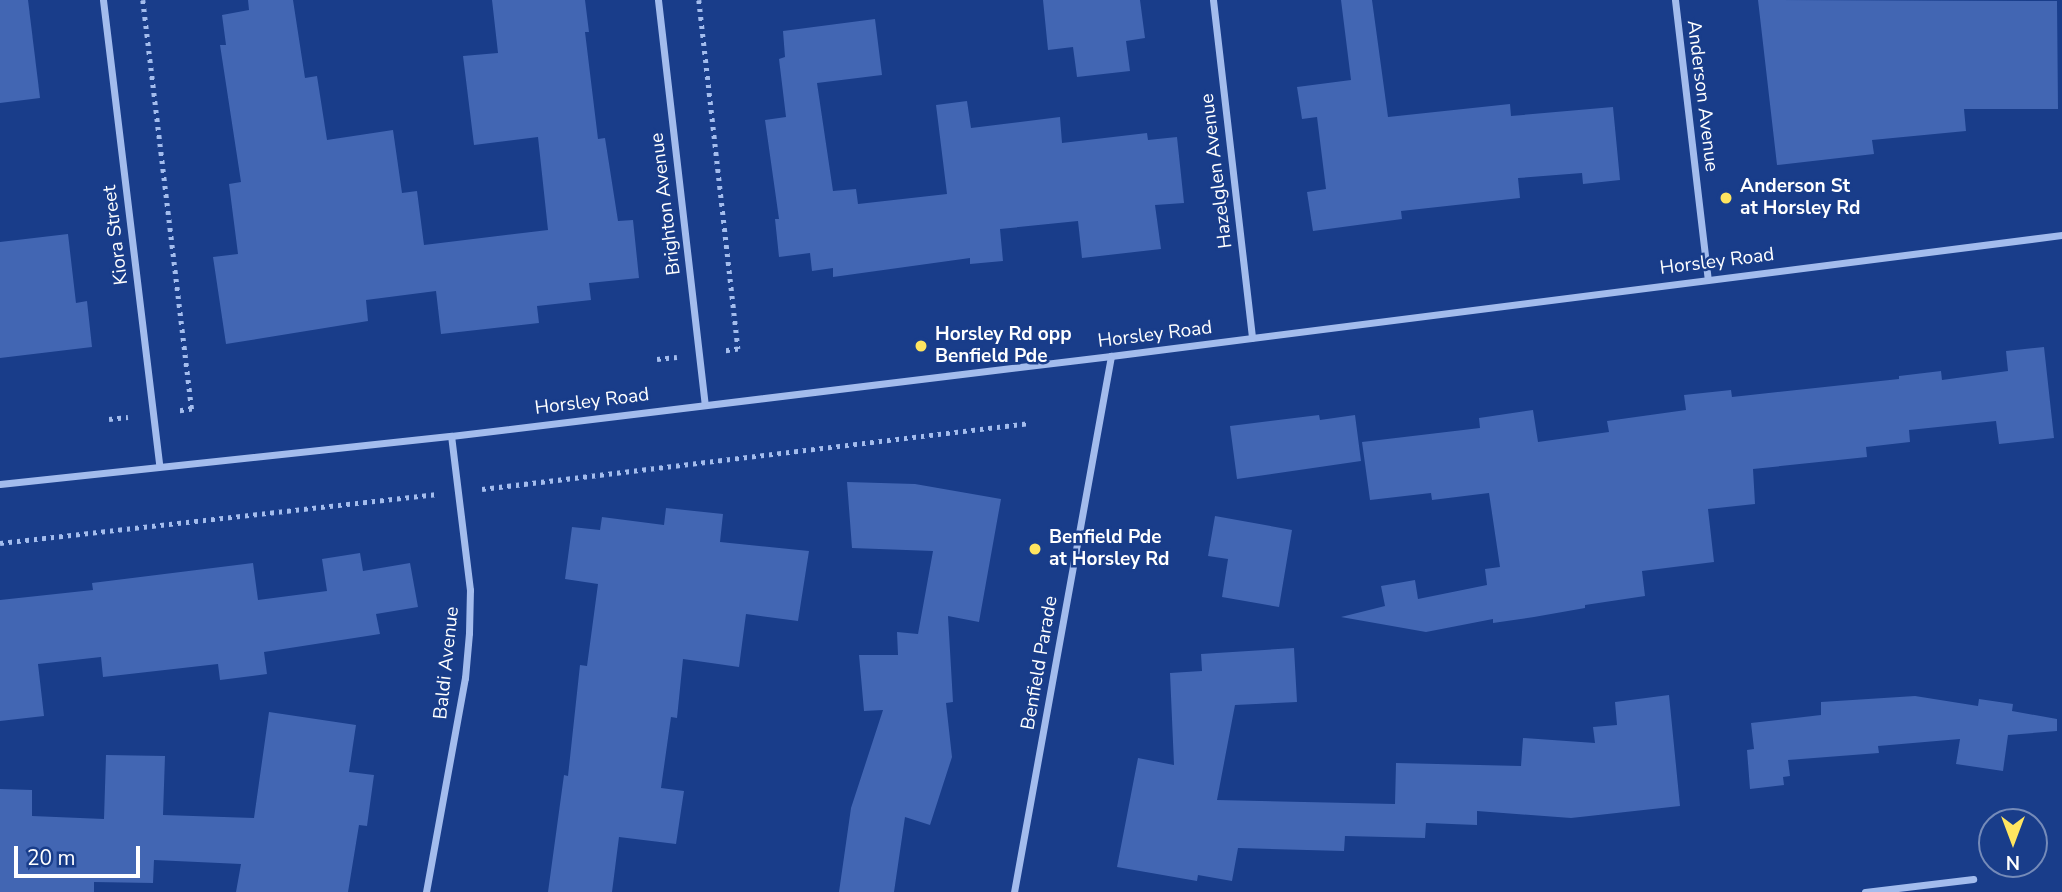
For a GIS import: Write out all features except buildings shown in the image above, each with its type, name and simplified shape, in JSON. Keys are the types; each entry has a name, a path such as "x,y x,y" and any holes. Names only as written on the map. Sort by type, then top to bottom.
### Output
{"street":[{"name":"Kiora Street","path":"103,0 159,466"},
{"name":"Brighton Avenue","path":"658,0 705,404"},
{"name":"Hazelglen Avenue","path":"1213,0 1252,338"},
{"name":"Anderson Avenue","path":"1675,0 1707,279"},
{"name":"Horsley Road","path":"0,484 451,436 2062,236"},
{"name":"Benfield Parade","path":"1014,892 1111,356"},
{"name":"Baldi Avenue","path":"426,892 465,678 469,633 470,590 451,436"},
{"path":"1865,892 1973,879"}],"path":[{"path":"109,419 192,410 143,0"},
{"path":"657,359 738,349 699,0"},
{"path":"0,543 458,492 1030,423"}],"place":[{"name":"Anderson St at Horsley Rd","path":"1726,198"},
{"name":"Horsley Rd opp Benfield Pde","path":"921,346"},
{"name":"Benfield Pde at Horsley Rd","path":"1035,549"}]}
